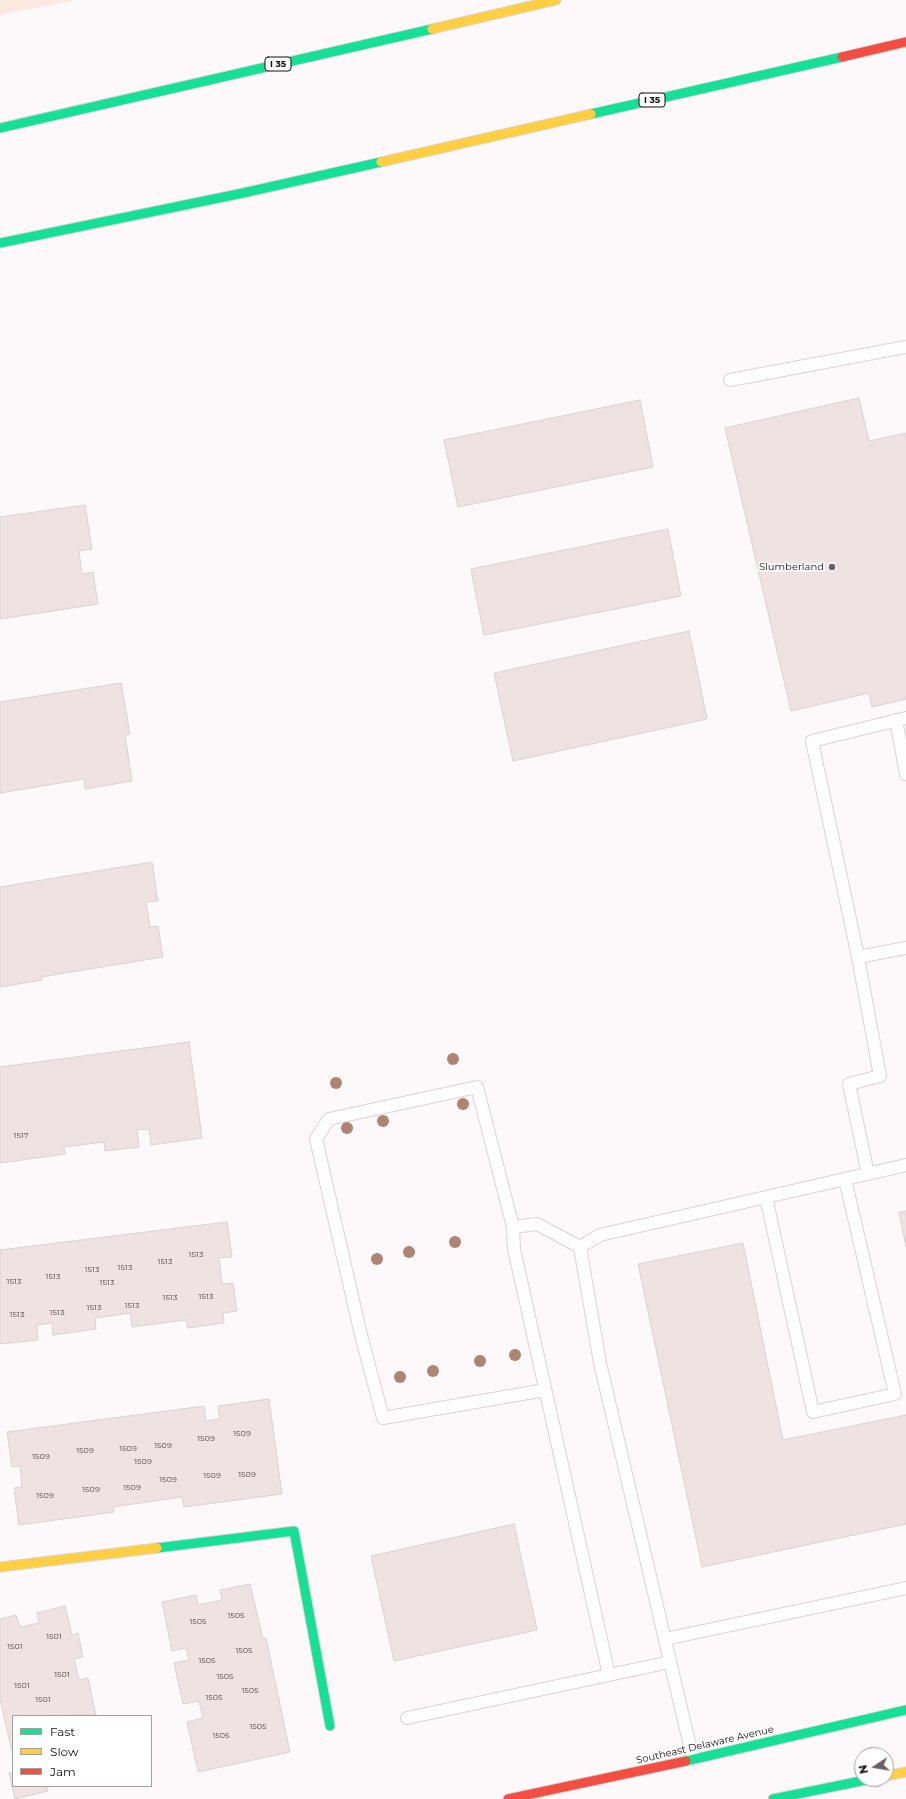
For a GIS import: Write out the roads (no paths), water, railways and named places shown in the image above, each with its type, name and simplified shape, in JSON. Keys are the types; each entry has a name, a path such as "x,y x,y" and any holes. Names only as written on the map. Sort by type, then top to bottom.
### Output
{"main road":[{"name":"I 35","path":"0,128 556,0"},
{"name":"I 35","path":"0,243 250,191 906,42"},
{"path":"0,1567 294,1531 330,1726"},
{"name":"Southeast Delaware Avenue","path":"508,1799 693,1759 906,1710"},
{"path":"894,1774 906,1772"},
{"path":"773,1799 854,1782"}],"lane":[{"path":"730,380 906,347"},
{"path":"868,1174 850,1084 880,1076 858,957 812,741 901,719 906,774"},
{"path":"858,957 906,948"},
{"path":"545,1390 383,1418 361,1335 316,1139 329,1119 477,1087 513,1227 514,1249 609,1675"},
{"path":"580,1247 600,1235 906,1165"},
{"path":"766,1197 813,1412 895,1394 845,1179"},
{"path":"513,1227 537,1224 580,1247"},
{"path":"580,1247 600,1363 693,1759"},
{"path":"665,1639 906,1588"},
{"path":"407,1718 670,1662"}],"place":[{"name":"Slumberland","path":"832,567"}]}
